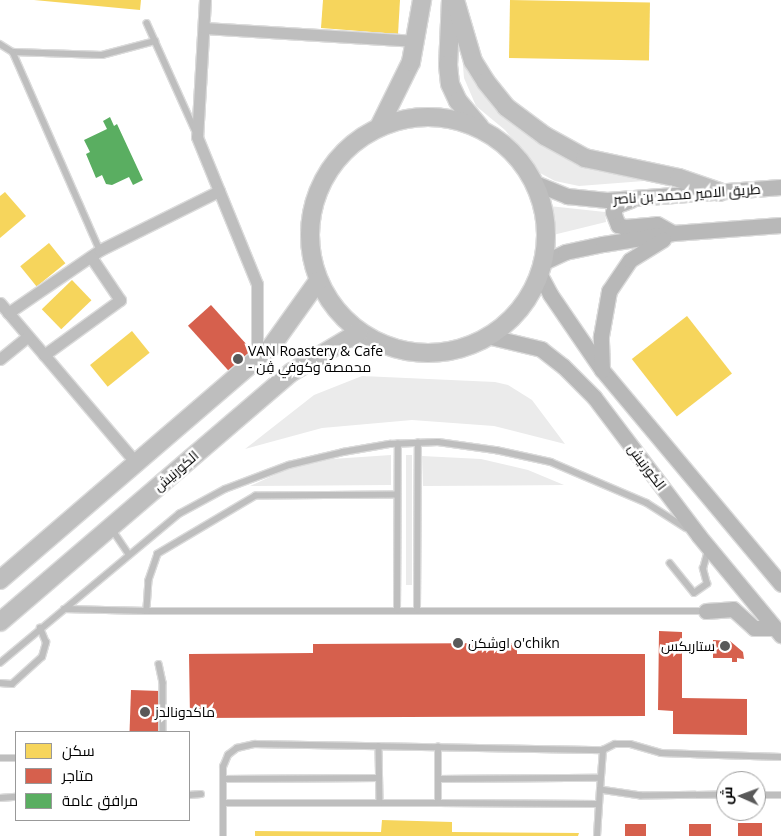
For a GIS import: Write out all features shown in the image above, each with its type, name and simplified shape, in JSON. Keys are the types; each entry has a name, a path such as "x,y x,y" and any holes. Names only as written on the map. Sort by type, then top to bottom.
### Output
{"main road":[{"path":"422,0 430,23 436,26 443,24 452,3"},
{"path":"380,125 408,68 417,41 422,0"},
{"path":"452,3 448,65 450,84 458,101 480,127 512,150 535,183 544,208 547,235 542,267 533,291 514,316 488,336 465,348 438,354 410,353 383,345 359,332 335,309 318,281 310,245 312,208 326,174 349,145 380,125 413,116 439,116 480,127"},
{"path":"452,3 473,61 486,82 506,107 545,136 585,158 679,178 720,192"},
{"name":"طريق الامير محمد بن ناصر","path":"535,183 567,196 632,200 781,188"},
{"path":"632,200 617,205 613,212 618,225 625,228 658,224 674,234"},
{"path":"542,267 565,252 603,244 674,234 781,224"},
{"path":"602,370 601,336 612,285 630,260 674,234"},
{"name":"الكورنيش","path":"542,267 550,294 602,370 781,584"},
{"path":"0,580 271,347 318,281"},
{"name":"الكورنيش","path":"0,622 292,372 359,332"},
{"name":"الكورنيش","path":"488,336 541,349 564,366 594,397 699,536 778,632"},
{"path":"706,611 733,609 754,628 778,632"}],"street":[{"path":"206,0 197,137 257,284 257,360"},
{"path":"204,28 417,41"},
{"path":"8,313 95,253 219,191"},
{"path":"44,355 120,300 95,253"},
{"path":"0,303 136,463"},
{"path":"0,359 28,336"}],"lane":[{"path":"147,23 197,137"},
{"path":"0,44 13,52 102,55 155,41"},
{"path":"13,52 95,253"},
{"path":"417,610 418,443"},
{"path":"0,663 128,553 179,514 224,489 289,464 398,444 418,443 496,450 551,462 647,503 699,536"},
{"path":"397,610 398,444"},
{"path":"147,611 149,580 158,554 256,496 397,495"},
{"path":"110,527 128,553"},
{"path":"670,563 694,593 707,584 703,569 709,548"},
{"path":"64,609 147,611 706,611"},
{"path":"0,683 12,684 42,657 46,643 40,628"},
{"path":"159,664 163,683 163,731"},
{"path":"223,836 223,779 228,755 255,744 603,750 615,744 630,744 661,753 781,757"},
{"path":"379,746 380,803"},
{"path":"438,747 438,803"},
{"path":"596,836 600,790 599,778 603,750"},
{"path":"0,758 15,758"},
{"path":"223,779 379,778"},
{"path":"438,779 599,778"},
{"path":"600,790 641,796 716,795"},
{"path":"190,795 201,794"},
{"path":"766,795 781,795"},
{"path":"0,798 15,797"},
{"path":"223,804 598,804"}],"shaded area":[{"path":"461,42 505,116 523,131 560,155 644,181 579,186 555,181 540,173 505,130 476,106 464,78"},
{"path":"549,206 605,212 606,222 553,235"},
{"path":"362,376 495,382 508,385 532,400 565,444 494,426 412,420 322,428 245,449 314,395"},
{"path":"391,455 391,485 250,486 285,470 332,459"},
{"path":"406,455 412,455 412,585 406,585"},
{"path":"422,456 481,459 528,470 564,485 423,486"}],"building: سكن":[{"path":"34,0 141,0 140,10"},
{"path":"323,0 400,0 398,34 321,28"},
{"path":"510,0 650,2 649,60 509,58"},
{"path":"5,192 26,216 0,238 0,196"},
{"path":"49,243 65,263 37,286 20,266"},
{"path":"72,280 91,300 61,329 42,309"},
{"path":"687,316 732,374 677,417 632,359"},
{"path":"132,331 150,353 108,387 90,365"},
{"path":"382,820 452,822 452,832 579,833 578,836 255,836 255,831 381,832"}],"building: متاجر":[{"path":"211,305 253,352 230,373 188,326"},
{"path":"659,631 682,632 682,698 747,699 747,735 673,734 673,711 658,710"},
{"name":"ستاربكس","path":"713,640 730,641 743,652 744,659 737,658 737,662 732,662 732,658 713,658"},
{"path":"517,643 517,654 645,654 645,716 190,718 189,654 313,653 313,644"},
{"name":"ماكدونالدز","path":"131,690 160,691 159,731 130,731"},
{"path":"738,823 762,823 762,836 738,836"},
{"path":"625,824 646,824 646,836 625,836"},
{"path":"689,824 711,824 711,836 689,836"}],"building: مرافق عامة":[{"path":"110,117 114,126 117,124 143,180 133,185 129,177 112,185 106,184 102,175 96,178 86,154 90,152 84,140 107,129 103,121"}],"place":[{"name":"VAN Roastery & Cafe - محمصة وكوفي ڤِن","path":"238,359"},
{"name":"اوشكن o'chikn","path":"458,643"},
{"name":"ستاربكس","path":"725,646"},
{"name":"ماكدونالدز","path":"145,712"}]}
